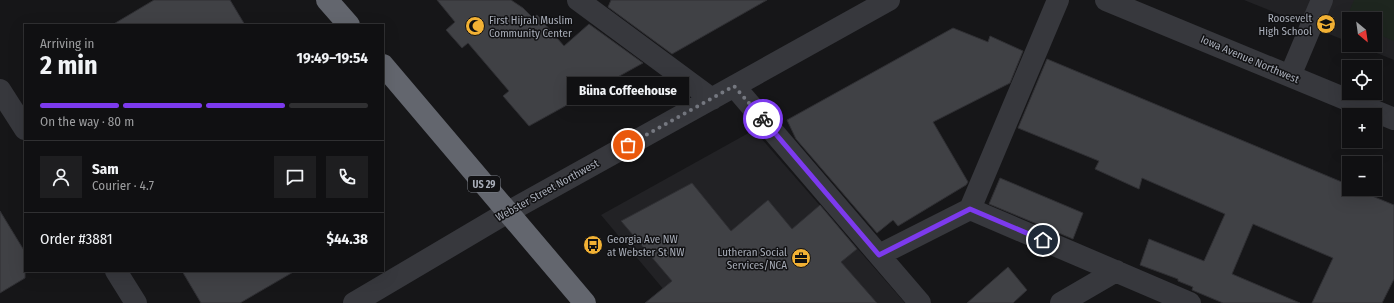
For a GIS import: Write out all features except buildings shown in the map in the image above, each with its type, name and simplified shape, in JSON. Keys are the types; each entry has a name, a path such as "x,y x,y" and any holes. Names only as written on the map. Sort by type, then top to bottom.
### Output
{"highway":[{"path":"327,0 348,24"},
{"name":"US 29","path":"384,66 585,303"}],"street":[{"path":"578,0 712,99"},
{"name":"Webster Street Northwest","path":"354,303 508,212 889,0"},
{"path":"879,255 970,209 1058,0"},
{"name":"Iowa Avenue Northwest","path":"1106,0 1394,119"},
{"path":"1290,76 1322,0"},
{"path":"734,86 920,303"},
{"path":"0,90 24,127"},
{"path":"970,209 1190,303"},
{"path":"1061,303 1116,271"},
{"path":"117,272 136,303"}],"shaded area":[{"name":"Roosevelt High School","path":"1244,0 1394,0 1394,60 1374,52 1382,52 1382,12 1342,12 1342,39"},
{"path":"1354,0 1394,0 1394,41 1382,36 1382,12 1349,12"},
{"path":"754,130 905,303 675,303 601,215"}],"way so far":[{"path":"628,145 734,86 763,119"}],"place":[{"name":"Roosevelt High School","path":"1326,24"},
{"name":"First Hijrah Muslim Community Center","path":"475,26"},
{"name":"Büna Coffeehouse","path":"628,145"},
{"name":"Georgia Ave NW at Webster St NW","path":"593,245"},
{"name":"Lutheran Social Services/NCA","path":"801,258"}],"route":[{"path":"763,119 879,255 970,209 1043,240"}]}
